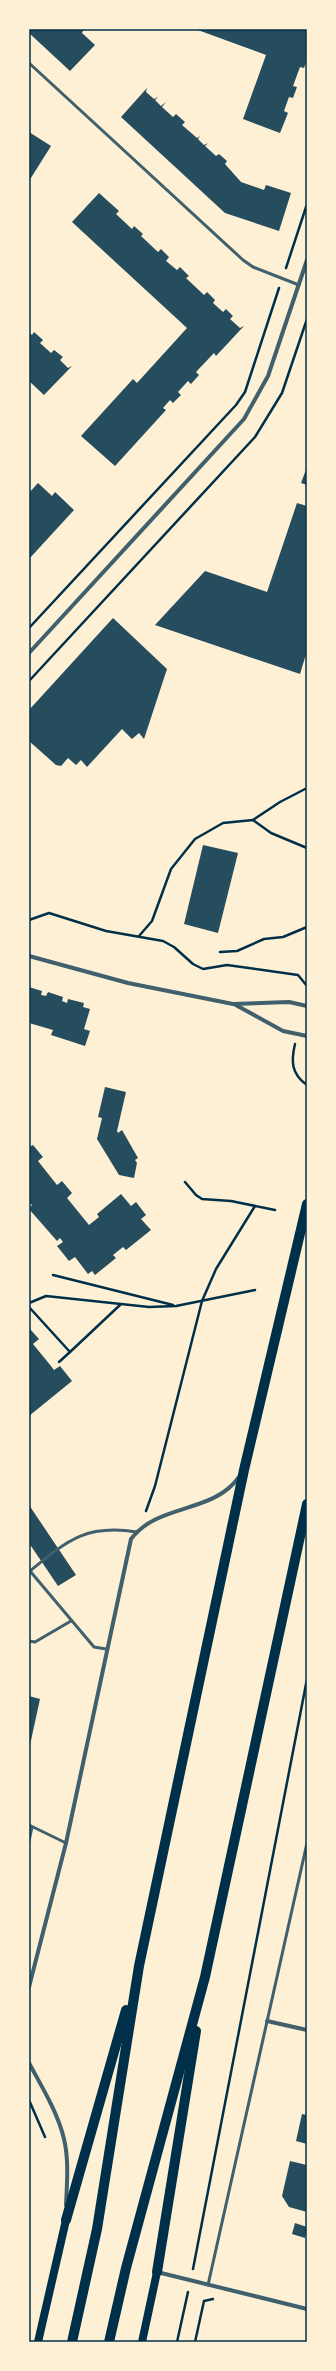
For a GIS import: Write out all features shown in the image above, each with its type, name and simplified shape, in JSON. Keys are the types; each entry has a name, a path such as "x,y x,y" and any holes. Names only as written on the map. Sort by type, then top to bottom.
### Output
{"main road":[{"path":"72,2342 97,2229 139,1966 244,1470 307,1204"},
{"path":"142,2342 157,2272 205,1978 307,1504"},
{"path":"38,2342 66,2220 139,1966"},
{"path":"109,2342 126,2268 205,1978"}],"street":[{"path":"29,653 244,419 268,376 307,260"},
{"path":"29,956 128,983 233,1004 289,1002 307,1006"},
{"path":"233,1004 283,1031 307,1036"},
{"path":"29,1987 66,1843 129,1545 137,1532 158,1518 221,1495 229,1489 244,1470"},
{"path":"267,2021 307,2030"},
{"path":"29,2063 52,2107 64,2139 67,2170 66,2220"},
{"path":"157,2272 307,2309"}],"lane":[{"path":"29,63 243,260 282,279 299,285"},
{"path":"106,1649 94,1647 30,1570 60,1547 88,1532 112,1528 137,1532"},
{"path":"29,1640 35,1642 71,1621"},
{"path":"29,1841 31,1826 66,1843"},
{"path":"208,2285 306,1854 307,1843"}],"path":[{"path":"29,628 236,405 245,392 307,204"},
{"path":"29,681 255,437 272,412 282,393 307,319"},
{"path":"139,936 152,921 171,869 195,839 223,822 253,820 280,802 307,788"},
{"path":"253,820 271,833 307,848"},
{"path":"29,920 48,913 106,931 163,941 174,947 193,964 203,969 227,964 298,975 307,986"},
{"path":"220,952 237,951 258,941 282,937 307,927"},
{"path":"185,1182 196,1195 202,1199 274,1210"},
{"path":"137,1532 155,1486 202,1301 216,1269 255,1206"},
{"path":"53,1275 176,1306"},
{"path":"29,1303 46,1296 149,1307 176,1306 255,1290"},
{"path":"59,1362 120,1304"},
{"path":"29,1307 70,1352"},
{"path":"177,2342 307,1679"},
{"path":"29,2100 45,2136"},
{"path":"195,2342 204,2301 211,2298 224,2302 226,2290"}],"building":[{"path":"29,29 84,29 82,33 95,45 70,71 29,33"},
{"path":"195,29 302,29 307,31 307,59 304,68 300,67 293,86 297,87 293,98 289,97 284,111 288,113 280,133 243,119 266,55"},
{"path":"147,88 146,92 154,99 158,97 155,100 161,106 166,102 162,107 173,117 176,114 185,122 182,125 197,138 200,136 198,139 204,145 208,143 205,146 216,156 219,154 227,161 225,164 241,182 264,190 266,185 291,193 279,231 225,213 121,117"},
{"path":"29,132 51,146 29,181"},
{"path":"99,193 119,211 116,214 132,229 134,226 143,234 141,236 158,252 161,249 169,257 166,261 177,270 180,267 189,276 186,278 204,295 207,292 215,300 213,303 223,312 226,309 233,316 230,319 240,328 244,326 216,356 214,353 196,372 199,375 191,384 188,381 178,392 181,395 173,403 170,400 163,408 166,410 115,466 81,436 133,379 137,383 187,328 72,222"},
{"path":"29,332 32,335 34,332 43,340 40,343 51,353 54,350 63,357 60,360 68,368 72,366 44,395 29,381"},
{"path":"307,467 307,485 301,483"},
{"path":"38,483 52,496 55,492 74,510 29,559 29,493"},
{"path":"297,503 307,506 307,651 300,674 155,625 205,571 267,592"},
{"path":"113,618 167,669 144,739 139,733 132,739 122,729 87,767 81,760 76,765 68,758 61,766 56,765 29,741 29,710"},
{"path":"203,845 238,853 218,933 184,924"},
{"path":"29,987 42,991 41,995 46,996 48,992 63,997 62,1001 67,1003 68,999 84,1003 83,1007 90,1009 84,1029 90,1031 85,1046 51,1035 53,1030 29,1023"},
{"path":"105,1087 126,1092 117,1131 118,1133 122,1130 138,1158 135,1160 137,1163 134,1178 119,1175 97,1139 102,1118 98,1117"},
{"path":"33,1145 43,1157 38,1161 57,1185 62,1181 72,1193 67,1198 89,1225 99,1217 97,1214 121,1194 131,1206 136,1202 146,1215 141,1219 151,1230 126,1250 123,1247 113,1255 116,1258 95,1275 92,1271 88,1274 75,1257 69,1261 57,1246 63,1242 60,1238 57,1241 29,1209 32,1205 29,1202 29,1147"},
{"path":"29,1328 39,1339 33,1344 54,1370 60,1366 72,1381 29,1416"},
{"path":"29,1505 76,1575 58,1586 29,1543"},
{"path":"29,1696 40,1699 30,1745 29,1744"},
{"path":"302,2114 307,2115 307,2144 296,2141"},
{"path":"290,2161 307,2165 307,2212 289,2207 282,2196"},
{"path":"295,2223 307,2227 305,2238 292,2234"}]}
